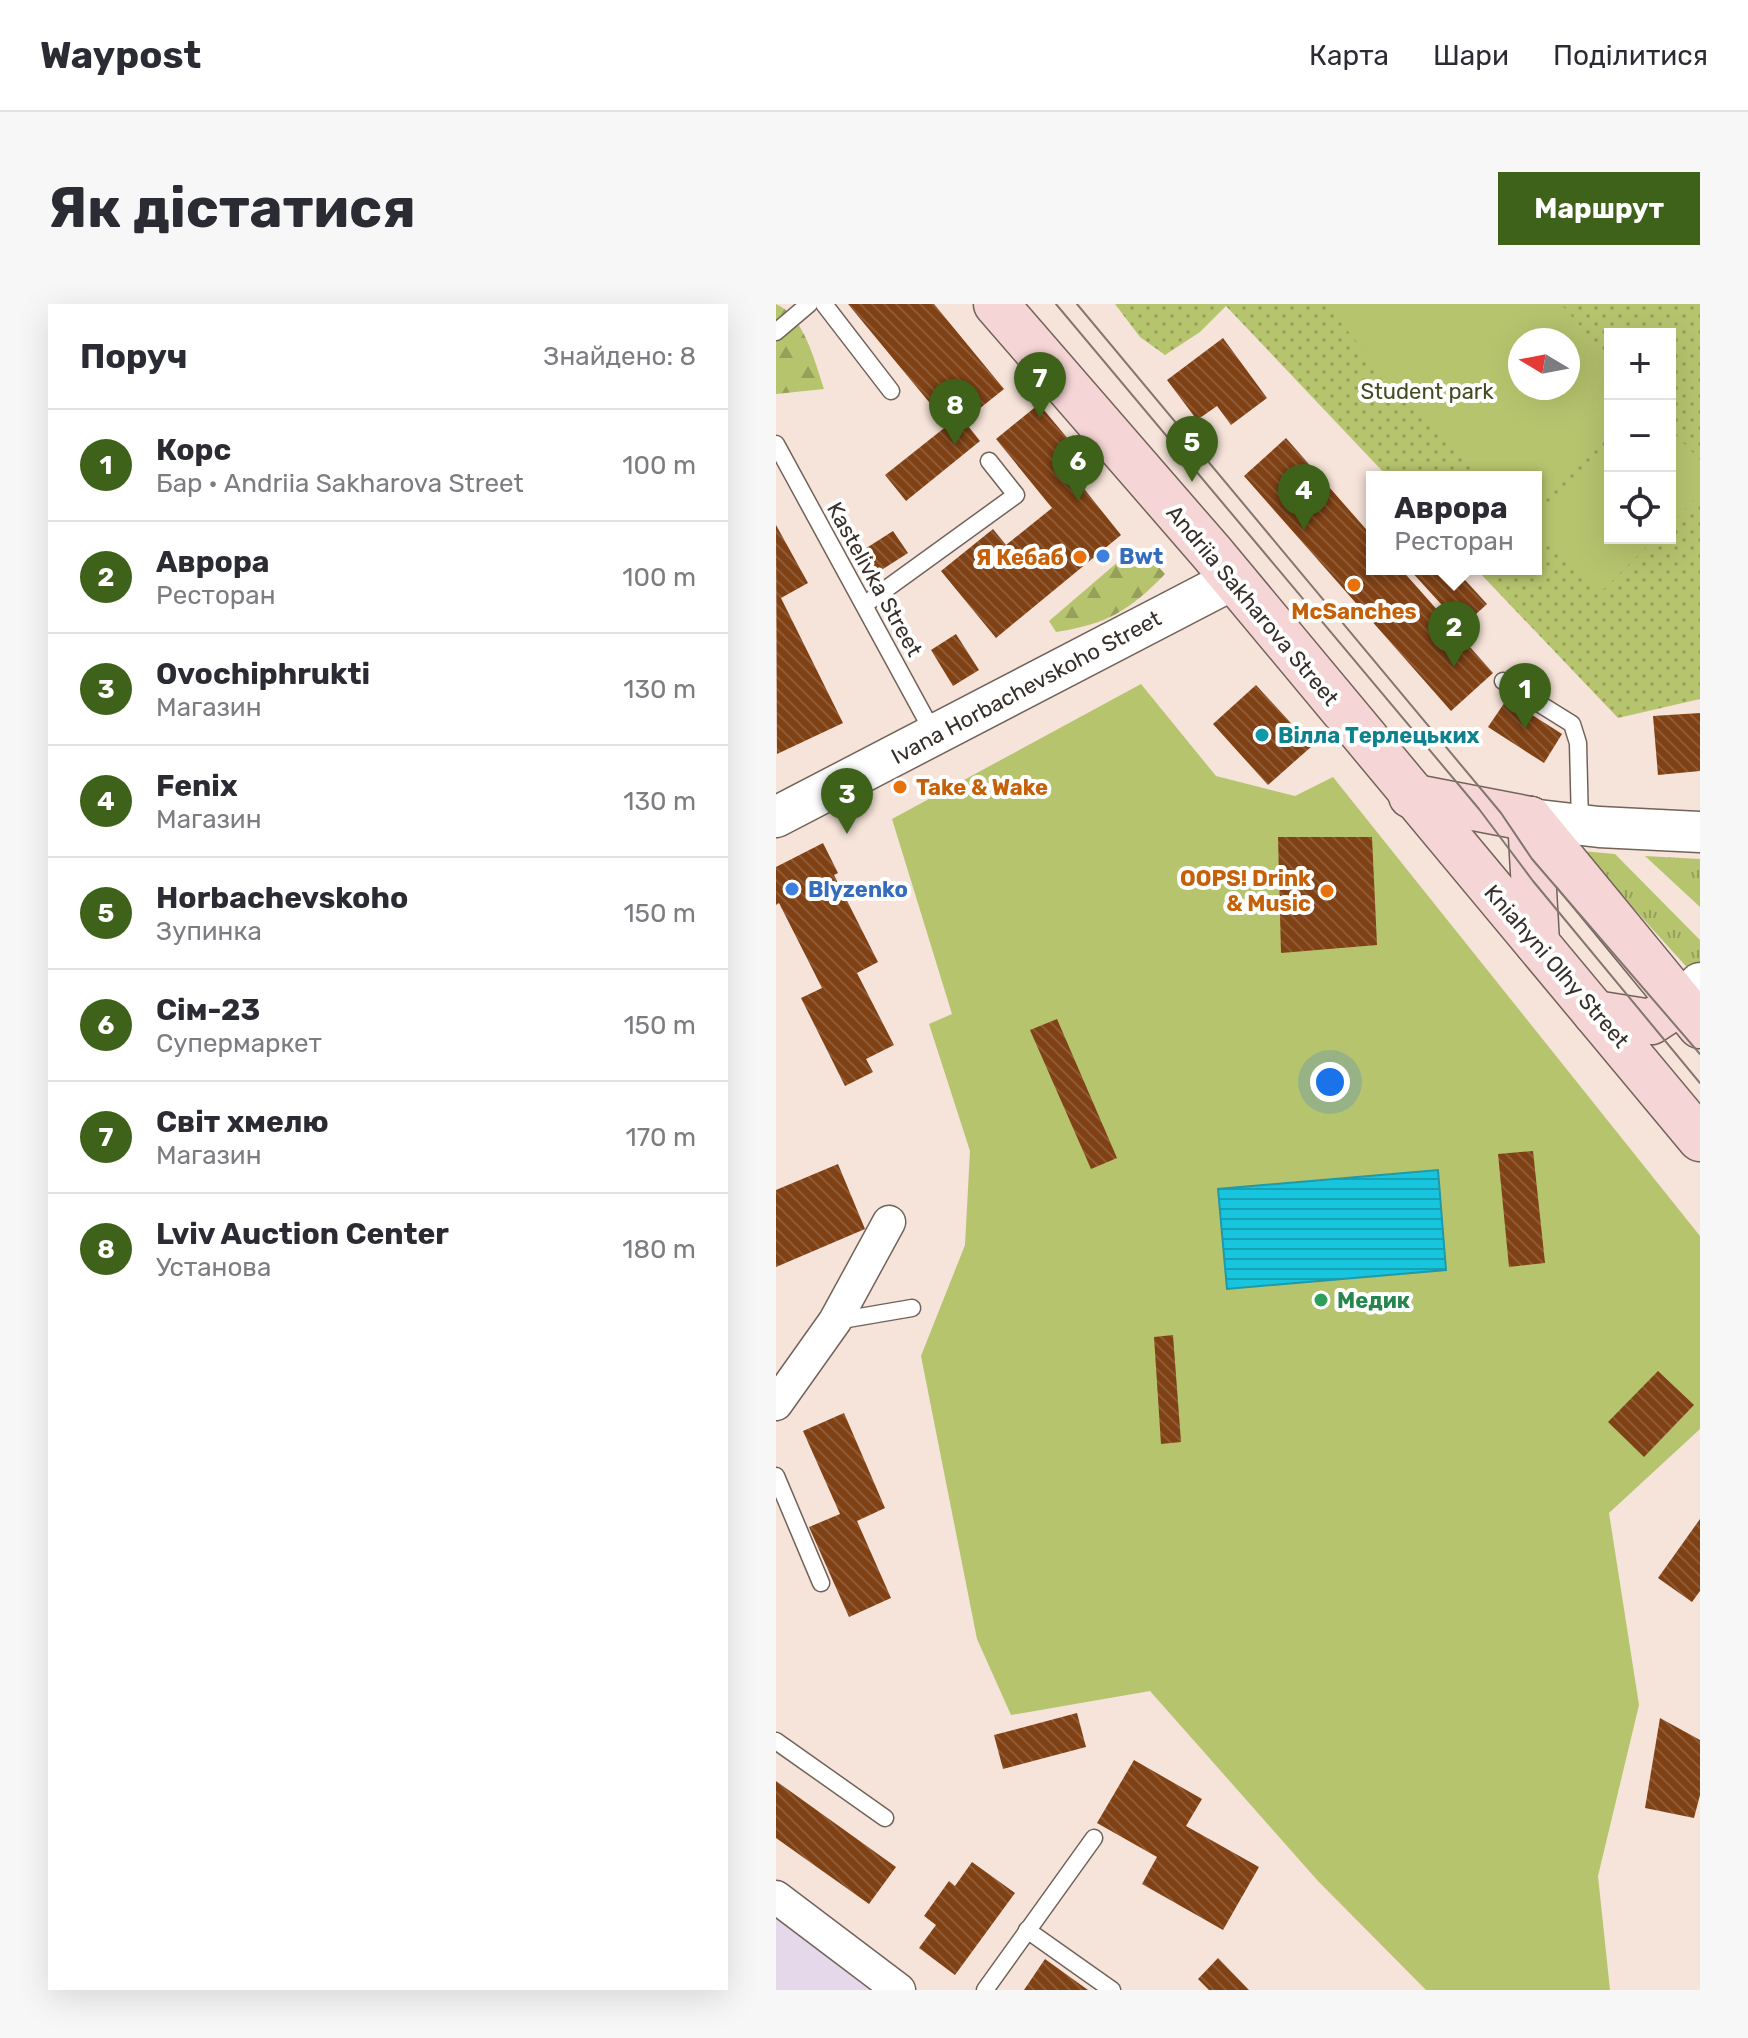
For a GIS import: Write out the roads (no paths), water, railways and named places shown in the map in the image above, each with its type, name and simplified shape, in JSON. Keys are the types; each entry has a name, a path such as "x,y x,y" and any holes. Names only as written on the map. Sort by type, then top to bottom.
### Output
{"main road":[{"name":"Andriia Sakharova Street","path":"996,304 1234,579 1411,796"},
{"path":"1411,796 1530,819 1693,1004 1651,1022 1595,1013"},
{"name":"Kniahyni Olhy Street","path":"1411,796 1700,1139"},
{"path":"1530,819 1537,943"}],"street":[{"name":"Ivana Horbachevskoho Street","path":"776,817 1234,579"},
{"path":"1530,819 1580,826 1700,832"},
{"path":"776,1404 835,1321 889,1222"},
{"path":"783,1910 899,1990"}],"lane":[{"path":"776,332 809,304"},
{"path":"824,304 891,391"},
{"name":"Kastelivka Street","path":"776,444 935,736"},
{"path":"864,605 1016,495 989,461"},
{"path":"1503,681 1572,724 1578,743 1580,826"},
{"path":"835,1321 912,1308"},
{"path":"776,1476 821,1583"},
{"path":"776,1741 885,1818"},
{"path":"985,1990 1094,1838"},
{"path":"1027,1930 1112,1990"}],"water":[{"name":"Медик","path":"1438,1170 1446,1270 1227,1289 1218,1189"}],"tram line":[{"path":"1056,304 1479,809 1533,881 1700,1083"},
{"path":"1077,304 1501,813 1532,859 1700,1054"}],"place":[{"name":"Світ хмелю","path":"1040,418"},
{"name":"Lviv Auction Center","path":"955,445"},
{"name":"Horbachevskoho","path":"1192,482"},
{"name":"Сім-23","path":"1078,501"},
{"name":"Fenix","path":"1304,530"},
{"name":"Bwt","path":"1103,556"},
{"name":"Я Кебаб","path":"1080,557"},
{"name":"McSanches","path":"1354,585"},
{"name":"Аврора","path":"1454,667"},
{"name":"Корс","path":"1525,729"},
{"name":"Вілла Терлецьких","path":"1262,735"},
{"name":"Take & Wake","path":"900,787"},
{"name":"Ovochiphrukti","path":"847,834"},
{"name":"Blyzenko","path":"792,889"},
{"name":"OOPS! Drink & Music","path":"1327,891"},
{"name":"Медик","path":"1321,1300"}],"park label":[{"name":"Student park","path":"1427,391"}]}
